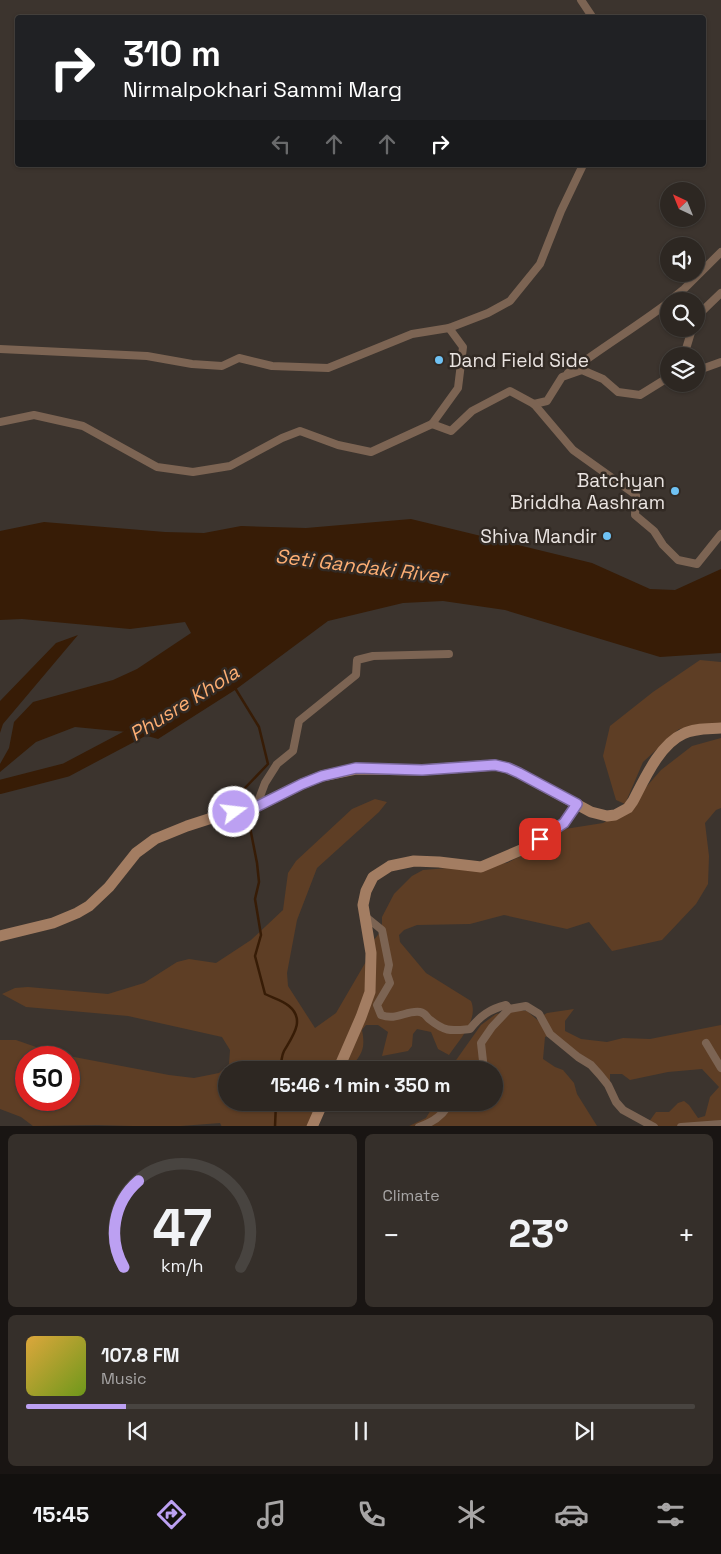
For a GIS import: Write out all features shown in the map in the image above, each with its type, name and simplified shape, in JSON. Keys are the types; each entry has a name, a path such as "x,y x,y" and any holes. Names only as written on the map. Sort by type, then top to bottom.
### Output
{"main road":[{"path":"0,936 53,923 89,906 108,887 136,853 155,838 196,823 256,807 302,784 344,770 356,768 422,770 495,765 514,770 591,812 615,816 633,802 661,753 674,739 691,731 721,728"},
{"path":"342,1061 370,992 371,953 363,905 366,891 373,877 390,866 414,861 481,867 528,847 557,828 564,823 577,804"},
{"path":"312,1126 319,1111"}],"street":[{"path":"581,0 591,15"},
{"path":"0,349 147,356 192,364 222,366 239,358 272,366 328,368 412,334 449,328 488,313 510,301 540,264 561,211 582,167"},
{"path":"682,292 721,252"},
{"path":"705,308 721,293"},
{"path":"534,404 547,400 562,377 660,309"},
{"path":"0,422 34,414 82,426 157,467 193,472 230,466 282,438 300,431 338,445 371,452 432,424 458,388 463,347 449,328"},
{"path":"705,368 721,362"},
{"path":"562,377 582,370 603,379 618,392 640,395 660,383"},
{"path":"432,424 451,431 472,411 510,391 534,404 573,450 636,495 635,516 654,531 662,545 678,560 698,564 721,534"},
{"path":"256,807 265,783 277,764 293,751 298,721 356,674 357,660 373,656 449,654"},
{"path":"366,917 382,930 389,965 390,983 377,1005 381,1015 389,1018 417,1012 424,1013 432,1021 448,1031 470,1029 478,1018 493,1008 506,1005 508,1009"},
{"path":"483,1061 481,1043 508,1009 526,1006 539,1014 550,1034 591,1065 608,1085 616,1102 623,1110 654,1126"},
{"path":"706,1043 721,1068"},
{"path":"419,1126 430,1123 444,1111"},
{"path":"681,1126 721,1124"}],"shaded area":[{"path":"700,660 721,662 721,725 679,729 643,762 625,804 616,800 603,756 610,726 653,692"},
{"path":"721,738 721,808 716,810 705,823 709,856 708,884 696,904 662,940 612,951 589,922 567,929 504,915 470,924 417,925 404,930 399,935 400,942 426,973 471,1001 473,1008 467,1030 449,1055 438,1049 431,1032 417,1029 413,1034 412,1046 408,1051 382,1056 388,1032 378,1025 366,1025 362,1030 362,1052 356,1061 229,1061 230,1050 222,1037 128,1016 26,1007 2,994 15,988 28,987 108,994 144,983 177,962 189,959 216,963 251,940 283,910 288,873 296,861 352,809 375,799 387,802 379,812 317,868 297,920 287,973 288,986 315,1028 336,1013 371,953 373,941 382,930 382,917 394,894 412,876 423,870 507,863 544,844 565,829 603,823 626,810 661,770 692,746"},
{"path":"574,1009 565,1021 565,1031 581,1039 607,1042 623,1038 650,1039 721,1025 721,1126 646,1126 656,1112 669,1112 678,1103 684,1101 698,1118 705,1116 710,1097 719,1087 702,1069 668,1072 630,1080 622,1074 610,1074 610,1085 551,1032 542,1016 547,1013"},
{"path":"514,1010 527,1011 542,1024 549,1035 545,1037 543,1059 563,1070 574,1083 577,1094 597,1126 409,1126 426,1118 430,1111 503,1111 503,1061 455,1061 481,1025 496,1014"},
{"path":"0,1040 16,1040 33,1046 15,1046 15,1111 80,1111 80,1058 194,1078 218,1073 218,1111 323,1111 316,1126 222,1126 220,1123 181,1126 33,1126 21,1117 0,1109"}],"water":[{"name":"Seti Gandaki River","path":"411,519 592,563 650,589 675,590 721,569 721,653 660,657 505,610 443,601 403,603 328,621 235,690 158,739 137,733 75,727 36,742 0,772 0,764 9,748 14,722 33,702 113,680 137,669 191,633 185,622 130,629 22,619 0,620 0,531 44,522 165,532 204,533 241,526 306,528"},
{"path":"78,635 3,724 0,733 0,701 56,643"}],"waterway":[{"path":"235,688 259,727 268,764 244,789 247,807"},
{"name":"Phusre Khola","path":"0,787 66,770 153,724"},
{"path":"247,812 259,882 255,899 261,935 255,956 265,994 289,1006 297,1017 294,1034 284,1051 281,1061"},
{"path":"275,1126 276,1111"}],"place":[{"name":"Dand Field Side","path":"439,360"},
{"name":"Batchyan Briddha Aashram","path":"675,491"},
{"name":"Shiva Mandir","path":"607,536"}],"route":[{"path":"234,812 256,807 302,784 344,770 356,768 422,770 495,765 519,773 577,804 564,823 540,839"}]}
